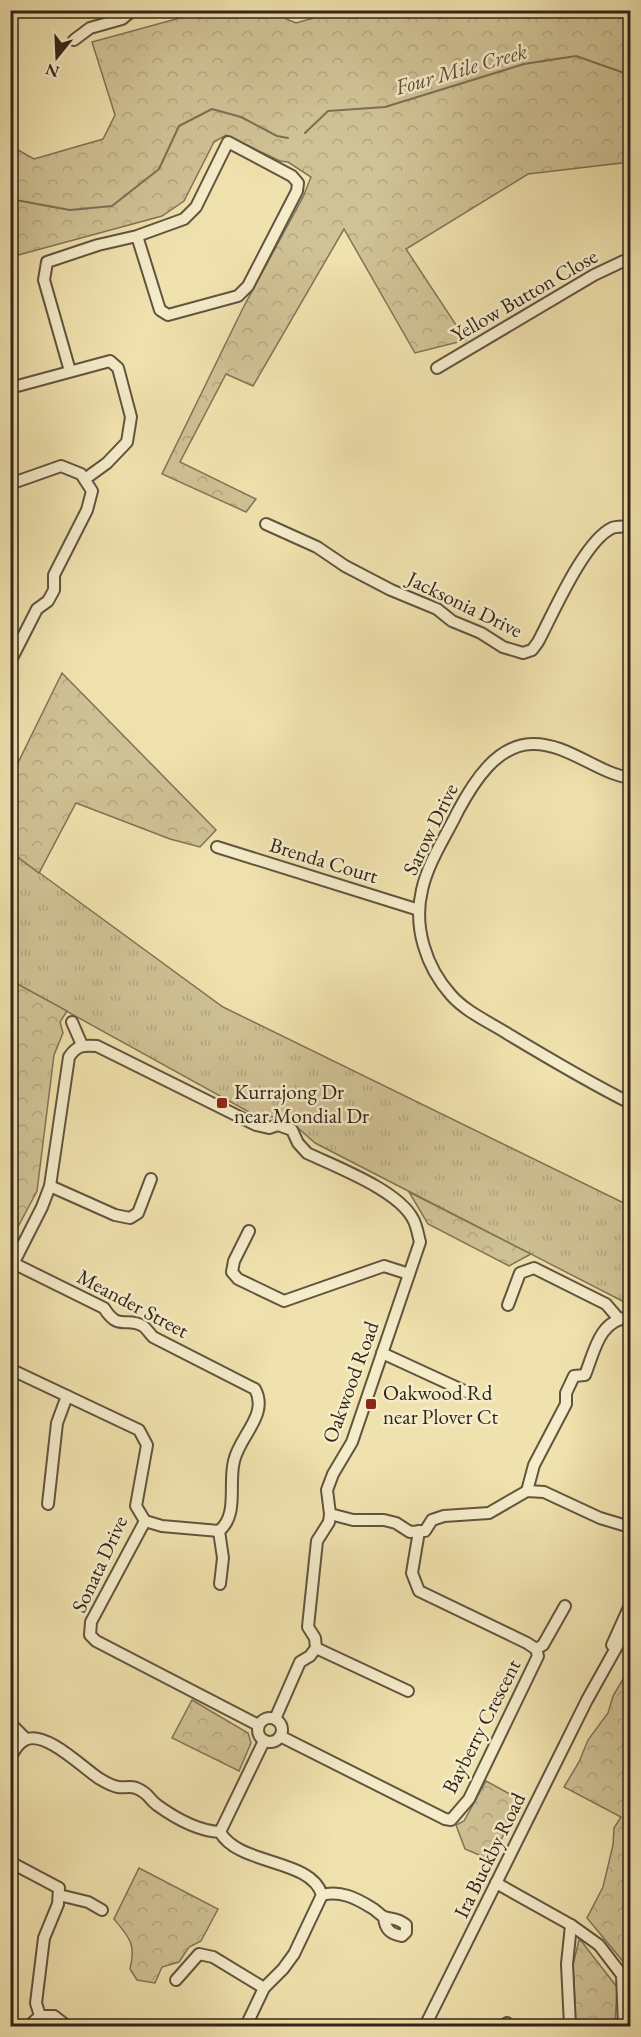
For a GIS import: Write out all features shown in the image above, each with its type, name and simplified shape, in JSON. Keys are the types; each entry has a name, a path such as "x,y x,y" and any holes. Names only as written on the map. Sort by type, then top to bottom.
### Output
{"street":[{"path":"74,39 90,28 126,17 133,10"},
{"path":"70,371 45,280 47,262 98,245 137,236 184,219 196,207 228,142 291,176 298,183 297,191 248,286 238,296 168,315 160,310 137,236"},
{"name":"Yellow Button Close","path":"437,368 594,275 630,258"},
{"path":"10,388 110,360 118,368 131,417 127,442 107,463 85,479"},
{"path":"10,484 61,466 81,474 92,491 87,510 54,575 54,590 48,601 37,609 10,662"},
{"name":"Jacksonia Drive","path":"266,524 317,548 345,566 391,590 437,609 453,621 481,633 502,647 523,654 532,650 538,642 585,554 601,536 614,527 630,526"},
{"name":"Sarow Drive","path":"630,778 549,745 530,744 501,754 473,785 464,801 430,867 422,889 419,910 420,930 426,954 438,978 452,996 472,1012 582,1079 630,1103"},
{"name":"Brenda Court","path":"217,847 419,910"},
{"path":"12,1266 50,1186 69,1057 74,1048 82,1045 72,1022"},
{"name":"Oakwood Road","path":"82,1045 97,1046 256,1125 269,1128 278,1125 292,1130 298,1143 307,1153 380,1189 400,1202 413,1219 420,1242 352,1442 327,1490 329,1522 316,1541 308,1627 315,1638 316,1648"},
{"path":"50,1186 115,1215 130,1218 138,1213 152,1179"},
{"path":"249,1231 234,1261 232,1272 238,1279 284,1301 384,1266 409,1274"},
{"name":"Meander Street","path":"12,1266 104,1308 110,1318 123,1324 143,1326 153,1337 255,1389 259,1397 260,1410 241,1442 233,1462 231,1505 227,1525 219,1531"},
{"path":"508,1305 520,1273 534,1268 606,1304 618,1318"},
{"path":"526,1491 534,1465 566,1404 566,1393 574,1376 585,1375 603,1331 618,1318 630,1317"},
{"path":"382,1353 471,1394"},
{"name":"Sonata Drive","path":"10,1370 139,1430 147,1445 135,1506 145,1521 91,1622 90,1635 96,1641 258,1725"},
{"path":"48,1504 57,1423 67,1396"},
{"path":"330,1514 353,1520 384,1520 396,1523 410,1532 425,1531 432,1520 444,1516 489,1513 526,1491 544,1492 600,1518 630,1527"},
{"path":"145,1521 162,1526 219,1531 223,1558 220,1584"},
{"name":"Bayberry Crescent","path":"280,1736 445,1819 451,1820 469,1799 538,1656 536,1649 527,1643 419,1591 412,1573 419,1531"},
{"name":"Ira Buckby Road","path":"425,2026 587,1700 630,1605"},
{"path":"536,1649 543,1645 565,1606"},
{"name":"Ira Buckby Road","path":"587,1700 630,1623"},
{"path":"275,1719 300,1662 310,1656 316,1648 408,1691"},
{"path":"266,1718 275,1719 281,1726 280,1736 272,1742 264,1741 257,1732 258,1725 266,1718"},
{"path":"10,1723 26,1739"},
{"path":"10,1758 15,1748 26,1739 36,1738 54,1746 100,1779 117,1787 134,1787 148,1794 154,1803 177,1818 207,1831 220,1832"},
{"path":"220,1832 264,1741"},
{"path":"220,1832 225,1840 260,1859 284,1865 313,1880 320,1887 322,1895 294,1954 264,1988 246,2026"},
{"path":"10,1862 59,1888 58,1904 44,1938 36,2003 40,2016"},
{"path":"496,1883 572,1925 599,1945 622,1975 627,1991 624,2026"},
{"path":"322,1895 332,1892 343,1894 362,1902 384,1917"},
{"path":"59,1895 88,1902 102,1910"},
{"path":"570,2026 567,1964 572,1925"},
{"path":"176,1980 199,1954 213,1957 264,1988"},
{"path":"29,2026 40,2016 54,2016 67,2026"}],"green space":[{"path":"209,10 283,11 286,19 296,23 342,10 612,10 630,20 630,162 528,174 406,249 466,340 415,353 344,229 253,386 226,374 180,462 256,499 246,512 162,474 243,308 303,197 311,177 288,162 280,161 226,135 214,142 184,201 162,216 11,257 11,146 34,159 103,139 115,115 92,42"},
{"path":"62,673 216,830 200,847 170,839 76,803 39,873 11,852 11,777"},
{"path":"11,852 223,1007 630,1206 630,1305 315,1143 290,1122 277,1117 258,1117 12,981 11,984"},
{"path":"12,981 67,1011 60,1022 63,1033 54,1055 37,1191 11,1240 10,984"},
{"path":"409,1192 531,1254 509,1266 428,1224"},
{"path":"630,1667 630,1944 626,1965 587,1918 603,1887 613,1845 614,1828 621,1817 564,1787 579,1762 588,1740 608,1713 613,1696"},
{"path":"192,1700 248,1733 251,1743 239,1771 172,1738"},
{"path":"486,1781 521,1800 491,1860 465,1849 456,1825 464,1821"},
{"path":"139,1868 218,1909 201,1941 189,1947 179,1962 162,1967 155,1983 137,1980 130,1969 132,1947 124,1931 114,1919"},
{"path":"579,1940 617,1987 615,2026 576,2026 573,1965"}],"waterway":[{"name":"Four Mile Creek","path":"305,133 328,111 385,107 524,64 576,56 630,75"},
{"name":"Four Mile Creek","path":"10,199 70,210 112,206 159,169 179,126 212,109 241,117 277,136 288,138"}],"place":[{"name":"Kurrajong Dr near Mondial Dr","path":"222,1103"},
{"name":"Oakwood Rd near Plover Ct","path":"371,1404"}]}
